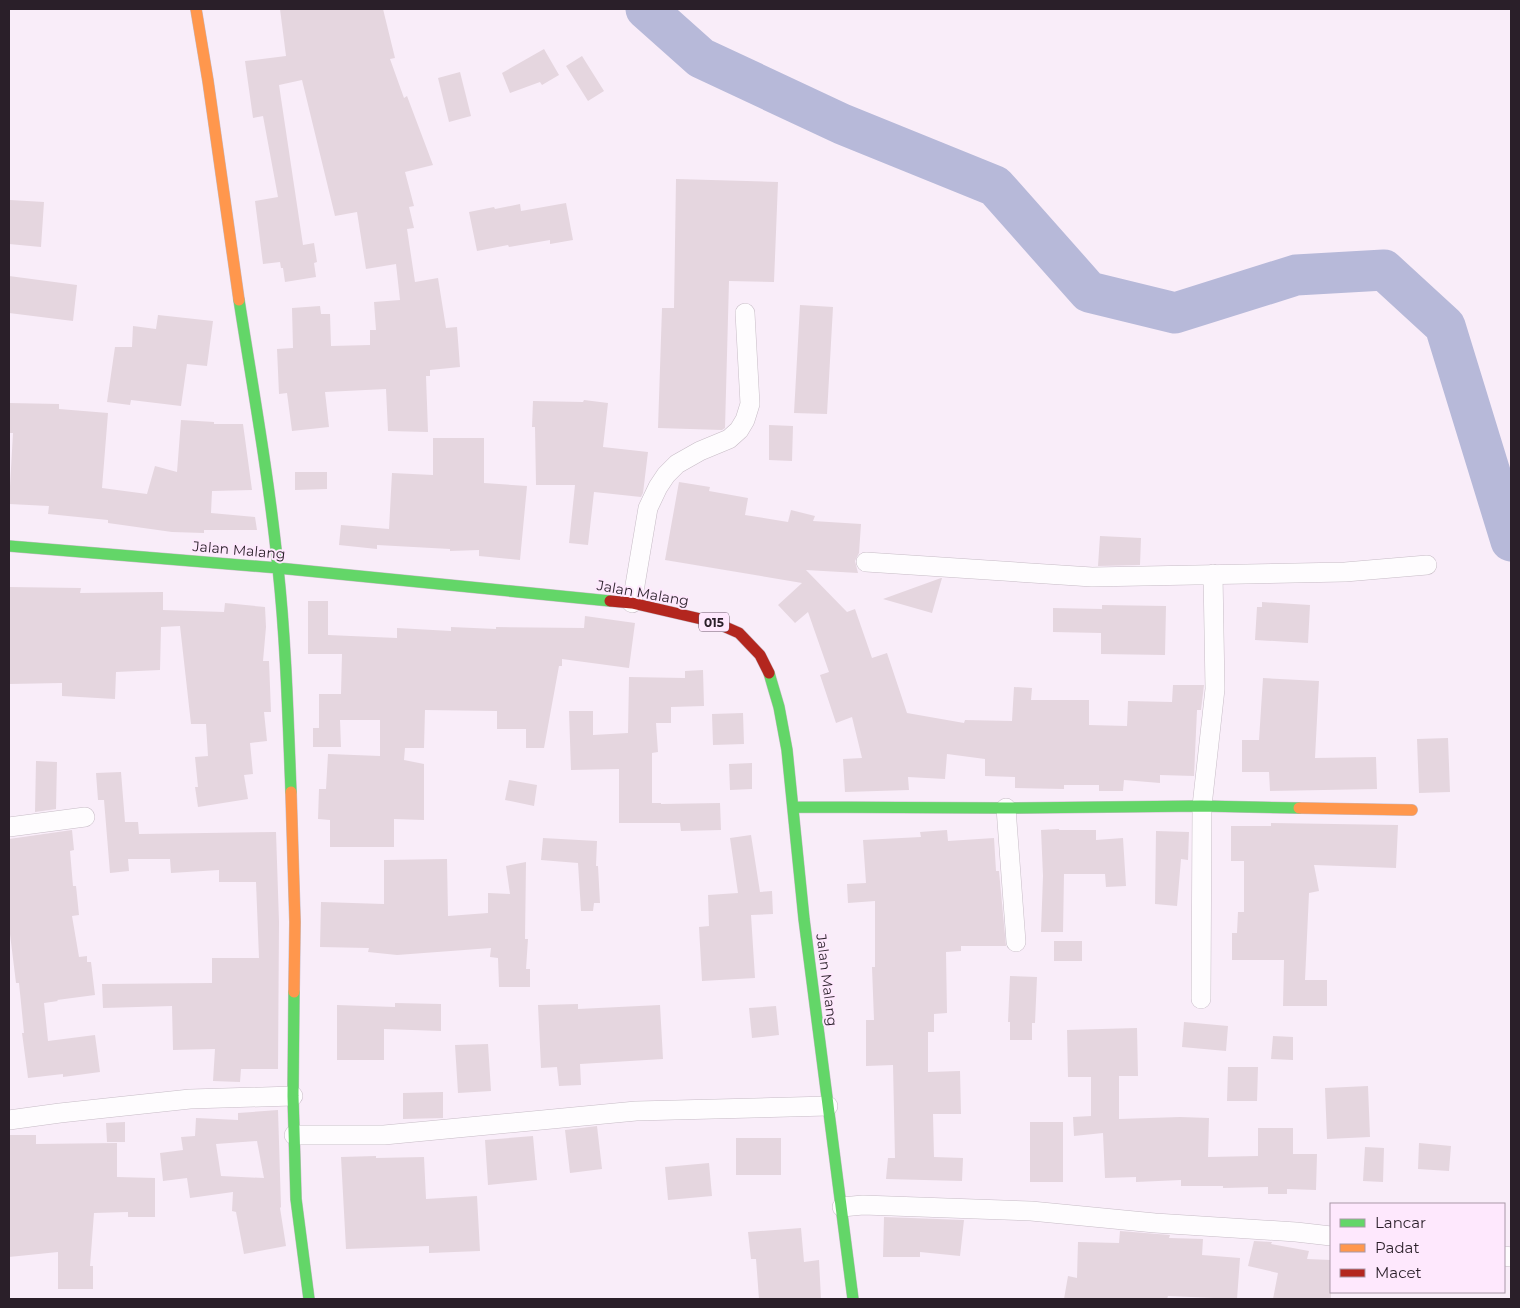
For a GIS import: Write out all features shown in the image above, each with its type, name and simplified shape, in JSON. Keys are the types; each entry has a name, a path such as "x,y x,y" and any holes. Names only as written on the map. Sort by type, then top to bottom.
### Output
{"street":[{"path":"196,9 258,417 278,568 288,713 295,922 293,1096 296,1199 309,1299"},
{"path":"632,603 648,508 658,487 677,464 700,451 729,439 739,430 745,420 750,404 745,313"},
{"name":"Jalan Malang","path":"9,546 278,568 632,603 714,622 738,633 760,656 770,675 788,750 804,919 853,1299"},
{"path":"866,562 1092,577 1345,572 1427,565"},
{"path":"1201,999 1202,806 1215,689 1213,574"},
{"path":"793,807 1006,808 1202,806 1412,810"},
{"path":"1006,808 1016,942"},
{"path":"9,828 86,817"},
{"path":"9,1120 190,1099 293,1096"},
{"path":"294,1135 384,1135 636,1111 828,1106"},
{"path":"842,1207 863,1205 1031,1211 1155,1223 1330,1236"}],"building":[{"path":"280,9 383,9 395,58 390,59 404,98 407,96 433,165 405,172 414,206 409,207 414,228 407,229 415,282 438,278 446,328 457,327 460,367 430,370 430,376 426,376 428,432 388,431 386,389 325,392 329,427 292,431 287,393 279,394 277,349 293,348 292,308 320,306 321,314 330,314 331,346 370,345 370,330 376,330 374,302 400,300 396,264 366,269 357,212 335,216 302,80 279,85 303,245 314,243 317,262 314,263 316,277 285,282 280,262 263,264 255,201 278,197 263,116 253,118 245,61 286,56"},
{"path":"544,49 559,75 542,85 540,82 510,93 502,73"},
{"path":"582,56 604,91 588,101 566,66"},
{"path":"460,72 471,116 449,122 438,78"},
{"path":"676,179 778,182 774,282 729,281 725,428 722,430 658,428 662,308 674,308"},
{"path":"10,200 44,202 41,247 9,244"},
{"path":"566,203 573,240 550,244 550,240 477,251 469,212 520,204 521,211"},
{"path":"9,276 77,285 73,321 9,313"},
{"path":"800,305 833,307 827,414 794,413"},
{"path":"158,315 213,321 207,366 187,364 181,406 131,400 130,405 107,402 115,347 132,347 133,326 156,329"},
{"path":"584,400 608,403 603,447 648,452 641,497 594,492 588,545 569,543 575,485 536,485 535,427 532,427 533,401 583,402"},
{"path":"9,403 59,404 59,409 108,413 102,488 147,494 155,466 177,472 181,420 214,422 214,424 243,424 252,490 212,491 211,513 255,517 257,530 204,530 204,533 172,532 108,523 108,520 48,514 49,506 9,504 13,433 9,433"},
{"path":"769,425 793,426 792,461 769,460"},
{"path":"433,438 484,438 484,483 527,486 520,560 479,556 479,550 450,551 450,549 377,545 377,549 339,545 341,525 389,529 392,473 433,475"},
{"path":"295,472 327,472 327,489 295,490"},
{"path":"679,482 710,487 709,491 748,498 745,515 788,522 791,510 815,516 813,521 861,524 859,553 855,561 858,573 806,570 847,612 855,609 872,658 887,653 907,713 964,723 965,720 1012,721 1014,687 1032,688 1031,700 1089,700 1089,725 1127,726 1128,701 1172,702 1173,685 1204,685 1201,710 1197,710 1194,776 1160,775 1160,783 1124,780 1123,791 1099,791 1099,785 1064,785 1064,789 1015,788 1015,777 985,776 985,759 947,754 945,779 908,777 909,790 845,792 843,759 862,758 852,717 836,723 820,675 829,672 808,612 795,623 778,605 802,583 665,560"},
{"path":"1100,536 1141,538 1140,565 1098,566"},
{"path":"941,578 932,613 883,599"},
{"path":"9,587 81,588 80,593 163,592 163,610 224,612 225,603 265,607 266,627 263,661 269,661 271,712 264,712 267,741 250,743 253,774 244,775 248,799 198,807 195,787 198,787 195,757 208,756 206,724 191,724 180,626 161,627 160,670 116,672 115,699 62,696 62,683 9,684"},
{"path":"308,601 328,601 328,635 397,638 397,628 451,631 451,627 496,629 496,627 584,628 585,616 635,623 629,668 562,659 562,666 559,666 544,748 526,748 526,729 497,729 497,711 425,710 424,748 405,748 404,760 424,764 424,820 394,819 394,847 330,847 330,820 318,819 319,789 326,789 328,754 380,756 380,720 340,720 341,747 313,747 313,728 319,728 319,694 341,694 342,654 308,654"},
{"path":"1262,602 1310,605 1308,643 1255,640 1257,607 1262,607"},
{"path":"1102,605 1166,606 1165,655 1101,654 1101,633 1053,632 1053,608 1102,609"},
{"path":"703,670 704,706 671,707 671,723 656,723 658,752 652,753 652,803 720,803 721,830 681,831 680,823 619,823 619,769 571,770 569,711 593,711 593,735 628,733 629,677 685,678 685,671"},
{"path":"1263,678 1319,681 1315,758 1376,757 1377,789 1270,791 1269,772 1242,772 1242,740 1259,740"},
{"path":"743,713 744,744 713,745 712,714"},
{"path":"1448,738 1450,792 1419,793 1417,739"},
{"path":"36,761 57,762 56,809 35,812"},
{"path":"752,763 752,789 730,790 729,764"},
{"path":"121,772 125,822 138,822 139,834 276,832 279,922 278,1069 241,1069 240,1082 213,1081 215,1049 173,1050 172,1006 103,1008 102,984 212,983 212,958 259,958 256,882 219,882 219,870 171,873 170,859 128,859 129,871 110,873 104,800 98,800 96,773"},
{"path":"509,780 537,785 534,806 505,800"},
{"path":"1271,823 1398,825 1396,868 1314,865 1319,891 1309,893 1305,980 1327,980 1327,1006 1283,1006 1284,960 1232,960 1232,933 1237,933 1238,912 1244,912 1244,861 1231,861 1231,826 1271,826"},
{"path":"72,830 74,850 70,851 73,886 76,886 79,915 72,916 79,957 87,956 87,962 91,962 95,995 44,1003 48,1041 95,1035 100,1072 63,1077 63,1074 28,1078 22,1033 24,1033 19,983 16,983 9,926 9,839"},
{"path":"947,830 948,841 994,838 996,871 999,871 1006,946 961,946 961,951 946,952 947,1013 934,1014 934,1032 928,1032 928,1072 960,1071 961,1114 933,1114 934,1157 963,1158 962,1181 886,1179 888,1158 895,1158 893,1065 866,1066 866,1020 874,1020 872,967 875,967 875,901 848,903 847,884 866,883 863,840 921,837 920,832"},
{"path":"1041,830 1096,830 1096,840 1123,838 1126,886 1106,887 1105,874 1064,874 1063,932 1041,932 1043,876"},
{"path":"1156,831 1189,832 1188,860 1181,859 1177,906 1155,904"},
{"path":"751,835 760,892 772,891 773,914 751,915 755,978 702,981 699,927 709,926 708,895 738,893 730,838"},
{"path":"543,838 597,841 596,866 598,866 600,903 594,903 593,911 581,911 578,863 541,860"},
{"path":"447,859 448,916 488,913 488,893 510,894 506,866 526,862 525,939 528,939 526,969 530,969 530,987 499,987 498,958 490,957 491,948 397,955 368,952 369,948 320,947 321,902 384,904 384,860"},
{"path":"1054,941 1082,941 1082,961 1054,961"},
{"path":"1010,976 1037,977 1035,1023 1032,1023 1032,1040 1010,1040 1010,1022 1008,1022"},
{"path":"395,1003 441,1004 441,1031 384,1029 384,1060 337,1060 337,1005 395,1007"},
{"path":"578,1004 578,1009 660,1005 663,1059 580,1064 581,1085 559,1086 557,1067 541,1068 538,1005"},
{"path":"776,1006 779,1035 752,1038 749,1008"},
{"path":"1184,1022 1228,1026 1226,1051 1182,1047"},
{"path":"1137,1028 1138,1076 1119,1076 1119,1119 1209,1118 1208,1157 1258,1156 1258,1128 1293,1128 1293,1154 1317,1154 1316,1190 1287,1189 1287,1194 1268,1194 1268,1187 1223,1188 1223,1186 1181,1186 1181,1180 1136,1182 1136,1177 1105,1178 1103,1133 1074,1136 1073,1117 1091,1116 1091,1077 1068,1077 1067,1030"},
{"path":"1273,1036 1293,1037 1293,1060 1271,1059"},
{"path":"488,1044 491,1091 458,1093 455,1045"},
{"path":"1228,1067 1258,1067 1257,1101 1227,1101"},
{"path":"1368,1086 1370,1137 1327,1139 1325,1088"},
{"path":"443,1092 443,1118 403,1119 403,1093"},
{"path":"278,1110 280,1208 286,1246 244,1254 236,1212 232,1211 233,1192 190,1198 187,1178 163,1181 160,1153 183,1150 181,1137 195,1136 196,1118 238,1120 238,1113","holes":["257,1141 264,1178 221,1176 216,1144"]},
{"path":"125,1122 125,1142 107,1142 106,1123"},
{"path":"1030,1122 1063,1122 1063,1182 1030,1182"},
{"path":"597,1126 602,1169 570,1173 565,1130"},
{"path":"9,1135 36,1135 36,1144 117,1143 117,1177 155,1178 155,1217 128,1217 128,1212 94,1213 90,1266 93,1266 93,1289 58,1289 58,1252 9,1257"},
{"path":"533,1136 537,1180 488,1185 485,1140"},
{"path":"736,1138 781,1138 781,1175 736,1175"},
{"path":"1419,1143 1451,1146 1449,1171 1418,1169"},
{"path":"1365,1147 1384,1148 1383,1182 1363,1181"},
{"path":"376,1156 376,1158 424,1157 426,1199 477,1196 480,1251 429,1253 429,1246 346,1249 341,1157"},
{"path":"709,1163 712,1196 668,1200 665,1167"},
{"path":"884,1217 964,1220 960,1256 920,1252 920,1257 883,1257"},
{"path":"801,1228 804,1262 819,1260 821,1299 759,1299 756,1259 751,1259 748,1232"},
{"path":"1120,1231 1170,1235 1169,1238 1203,1239 1202,1255 1240,1258 1237,1299 1168,1296 1167,1299 1064,1299 1068,1276 1077,1278 1078,1242 1119,1243"},
{"path":"1254,1241 1272,1242 1271,1244 1309,1251 1307,1259 1330,1260 1331,1299 1273,1299 1278,1273 1248,1266"}],"waterway":[{"path":"646,9 701,58 842,124 995,186 1089,292 1175,313 1296,275 1384,270 1445,326 1511,541"}],"traffic: fast":[{"path":"239,300 265,467 281,596 291,792"},
{"path":"9,546 278,568 610,601"},
{"path":"769,673 779,707 787,750 804,919 853,1299"},
{"path":"793,807 1006,808 1202,806 1299,808"},
{"path":"294,992 293,1096 296,1199 309,1299"}],"traffic: slow":[{"path":"196,9 239,300"},
{"path":"291,792 295,922 294,992"},
{"path":"1299,808 1412,810"}],"traffic: jam":[{"path":"610,601 632,603 714,622 739,633 760,655 769,673"}]}
